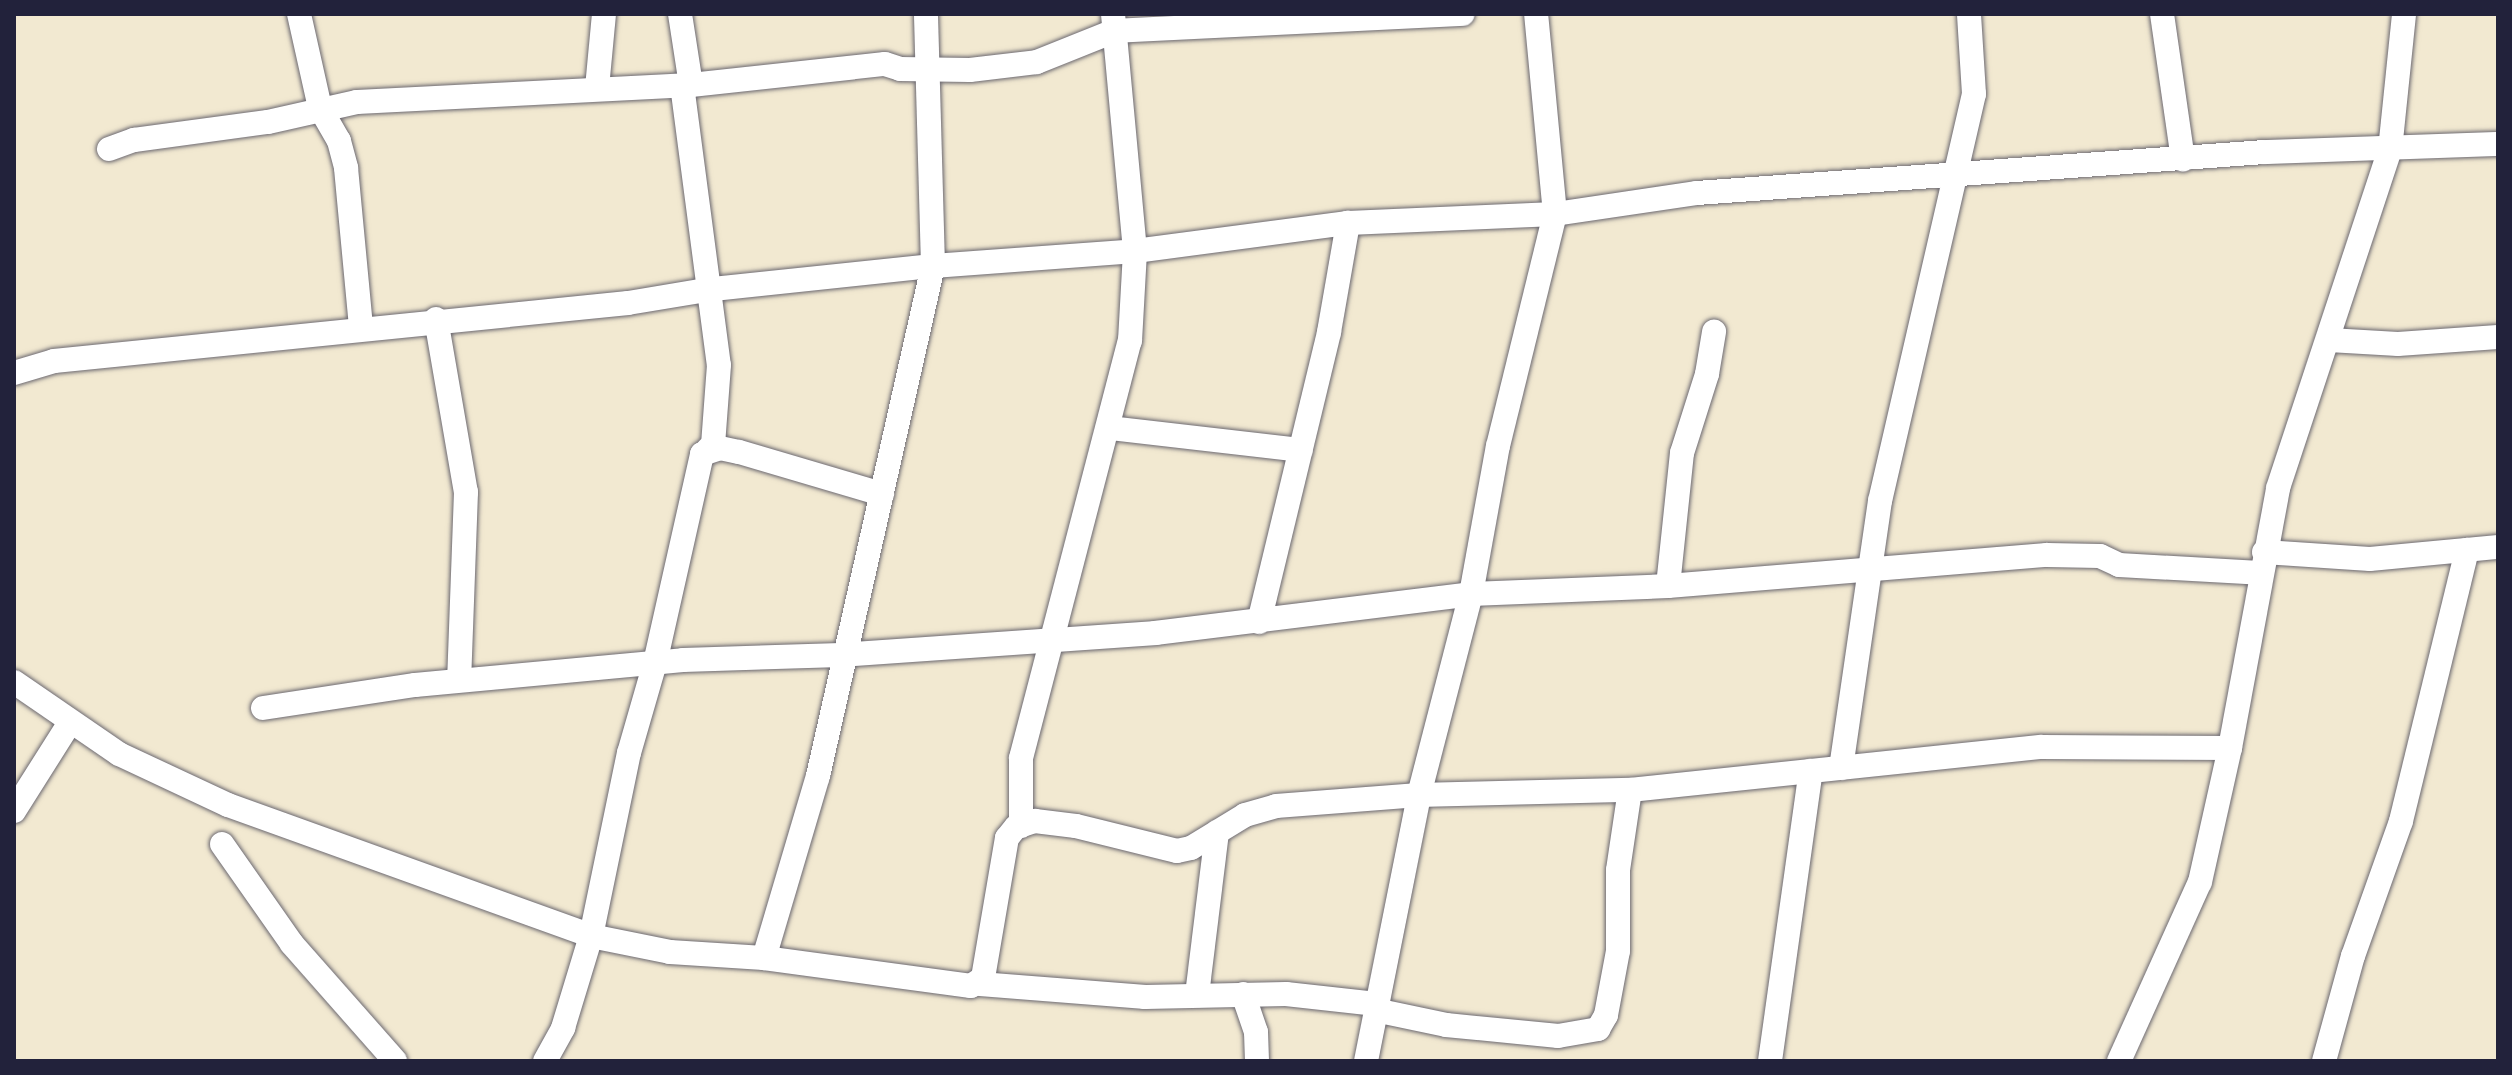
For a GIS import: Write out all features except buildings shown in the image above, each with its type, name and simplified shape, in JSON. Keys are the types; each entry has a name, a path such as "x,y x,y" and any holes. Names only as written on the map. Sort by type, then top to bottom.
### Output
{"street":[{"path":"299,14 320,108 339,141 346,168 361,327"},
{"path":"597,88 604,14"},
{"path":"545,1061 571,1008 591,936 629,753 655,663 696,463 713,445 719,365 713,289 680,14"},
{"path":"764,958 801,845 841,655 882,494 933,266 926,14"},
{"path":"109,149 134,140 268,122 320,108 597,88 687,85 885,64 970,70 1037,62 1114,23 1463,14"},
{"path":"1366,1061 1419,795 1471,594 1498,446 1555,214 1536,14"},
{"path":"1841,768 1880,501 1974,94 1969,14"},
{"path":"2162,14 2183,159"},
{"path":"2119,1061 2200,882 2230,748 2278,488 2390,150 2404,14"},
{"path":"1021,826 1021,758 1048,639 1110,428 1130,341 1135,251 1114,23"},
{"path":"14,373 54,361 436,319 628,303 713,289 933,266 1135,251 1348,223 1555,214 1697,193 1957,173 2498,144"},
{"path":"1259,622 1301,450 1348,223"},
{"path":"436,319 466,492 459,680"},
{"path":"1668,586 1682,453 1707,374 1714,332"},
{"path":"2329,340 2398,344 2498,337"},
{"path":"1110,428 1301,450"},
{"path":"708,449 739,452 882,494"},
{"path":"263,708 459,680 655,663 841,655 1259,622 1471,594 1668,586 2047,555 2100,556 2119,565 2262,563 2370,559 2498,547"},
{"path":"2324,1061 2353,956 2401,821 2467,550"},
{"path":"14,682 69,724 119,754 228,805 591,936 670,952 764,958 980,984 1145,997 1243,994 1376,1007 1446,1025 1558,1036 1598,1029 1606,1015 1618,951 1618,870 1630,790"},
{"path":"14,811 69,724"},
{"path":"980,984 1007,838 1021,826 1035,821 1076,826 1177,851 1245,815 1268,808 1419,795 1630,790 2042,747 2230,748"},
{"path":"1770,1061 1811,771"},
{"path":"1197,995 1217,832"},
{"path":"222,844 292,944 395,1061"},
{"path":"1243,994 1256,1032 1257,1061"}]}
